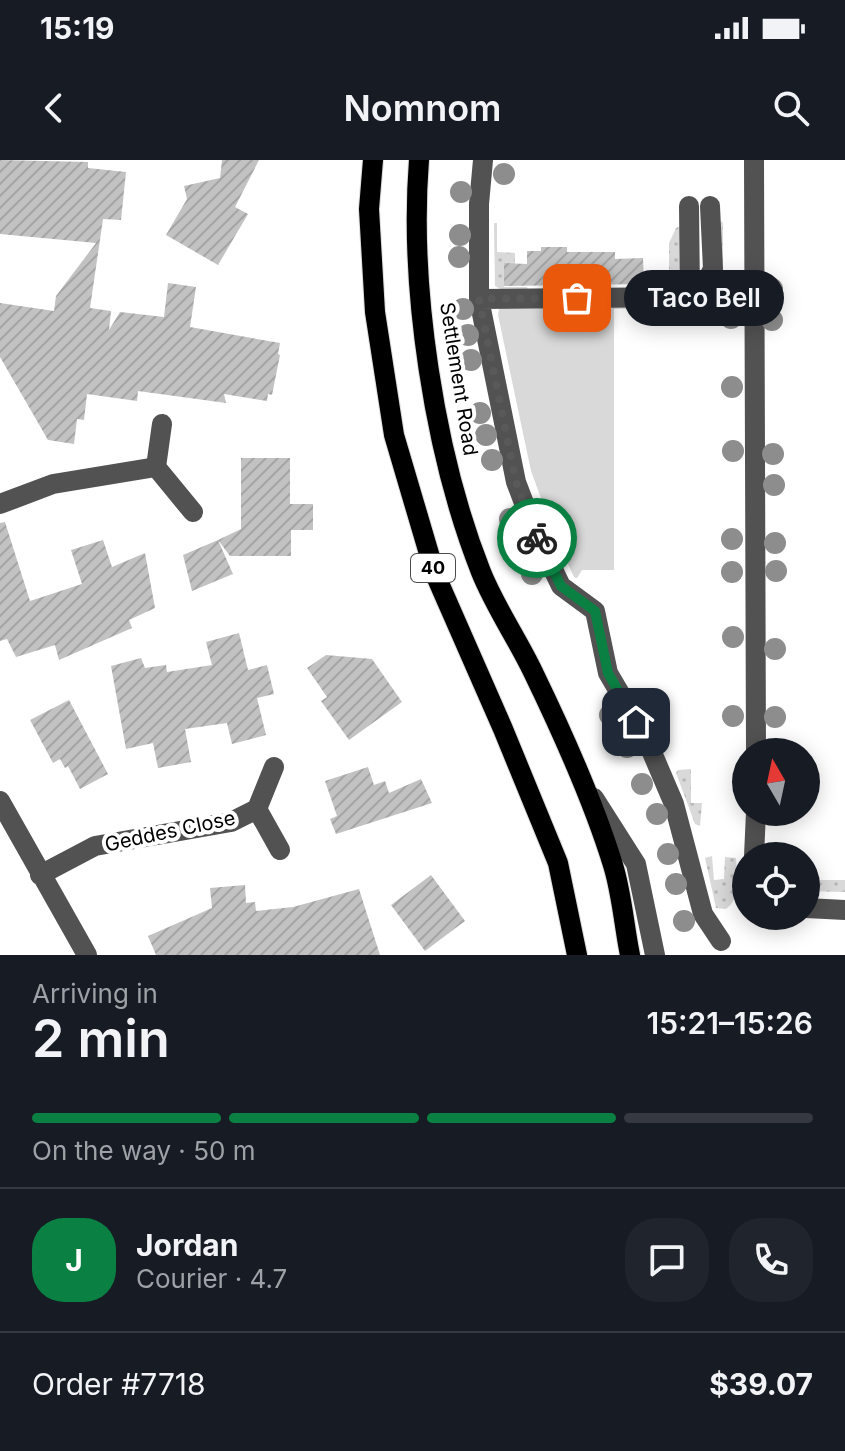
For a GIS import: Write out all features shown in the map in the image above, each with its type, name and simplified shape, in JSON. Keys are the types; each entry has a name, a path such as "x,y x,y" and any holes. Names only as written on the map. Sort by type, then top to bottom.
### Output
{"main road":[{"name":"40","path":"373,160 369,209 375,312 394,435 435,574 558,863 577,955"},
{"name":"Settlement Road","path":"419,160 416,193 422,311 441,443 481,573 533,672 581,777 614,867 630,955"}],"street":[{"path":"483,160 479,204 479,299 516,482 535,532 561,586 595,611 608,673 645,736 674,804 703,914 721,941"},
{"path":"754,160 756,738"},
{"path":"689,206 690,294"},
{"path":"479,299 682,297 702,290 713,269 710,206"},
{"path":"162,424 156,467 193,512"},
{"path":"0,504 53,484 156,467"},
{"name":"Geddes Close","path":"40,875 95,846 231,822 257,809 274,767"},
{"path":"581,777 636,864 655,955"},
{"path":"0,801 87,955"},
{"name":"Geddes Close","path":"257,809 280,850"},
{"path":"820,909 845,910"}],"shaded area":[{"path":"721,221 723,294 705,307 613,309 614,305 696,302"},
{"path":"494,223 497,223 497,252 515,253 515,264 504,264 504,287 527,287 528,290 502,290 495,286"},
{"path":"680,226 682,273 671,285 644,290 644,278 669,278 669,243"},
{"path":"614,305 614,570 582,570 577,578 556,539 531,471 498,315 499,309 505,306 582,308"},
{"path":"638,692 656,692 656,716 667,716 667,740 661,740 636,695"},
{"path":"691,769 691,803 702,803 700,826 695,824 676,773"},
{"path":"712,856 714,880 724,879 725,857 732,858 732,902 726,909 716,908 705,858"},
{"path":"820,880 845,880 845,892 820,891"}],"building":[{"path":"0,160 88,162 88,168 126,172 121,220 103,219 90,308 111,311 109,330 120,312 164,317 168,283 196,287 190,327 280,343 272,395 268,394 267,401 224,394 226,403 138,391 137,401 87,394 84,420 77,419 74,444 48,440 0,357 0,303 54,311 56,296 96,243 0,234"},
{"path":"222,160 259,160 235,207 248,214 218,265 166,235 187,199 184,186 220,178"},
{"path":"541,247 567,247 567,252 615,252 615,259 643,258 644,284 504,286 504,263 527,264 527,251 541,251"},
{"path":"241,458 290,458 290,504 313,504 313,530 291,530 291,556 230,556 218,540 241,529"},
{"path":"5,522 30,601 82,584 71,550 103,540 112,567 145,553 155,608 129,620 132,628 59,660 55,645 16,657 7,639 0,641 0,523"},
{"path":"218,540 233,574 192,591 183,555"},
{"path":"239,633 248,670 267,665 274,694 257,698 266,735 232,744 227,723 185,729 191,762 158,768 153,743 126,749 111,666 141,658 145,668 166,665 167,672 212,665 206,642"},
{"path":"326,655 372,659 402,702 349,740 321,701 327,697 307,668"},
{"path":"69,700 108,774 80,789 68,766 65,768 60,759 53,763 30,720"},
{"path":"368,767 374,785 385,781 389,793 421,779 432,803 336,834 330,819 337,816 325,781"},
{"path":"431,875 465,921 425,951 391,905"},
{"path":"245,885 246,903 255,902 256,911 293,907 359,889 380,955 156,955 148,936 212,908 210,888"}],"way so far":[{"path":"537,538 516,482 479,299 577,298"}],"place":[{"name":"Taco Bell","path":"577,298"}],"route":[{"path":"537,538 561,586 595,611 608,673 636,722"}]}
